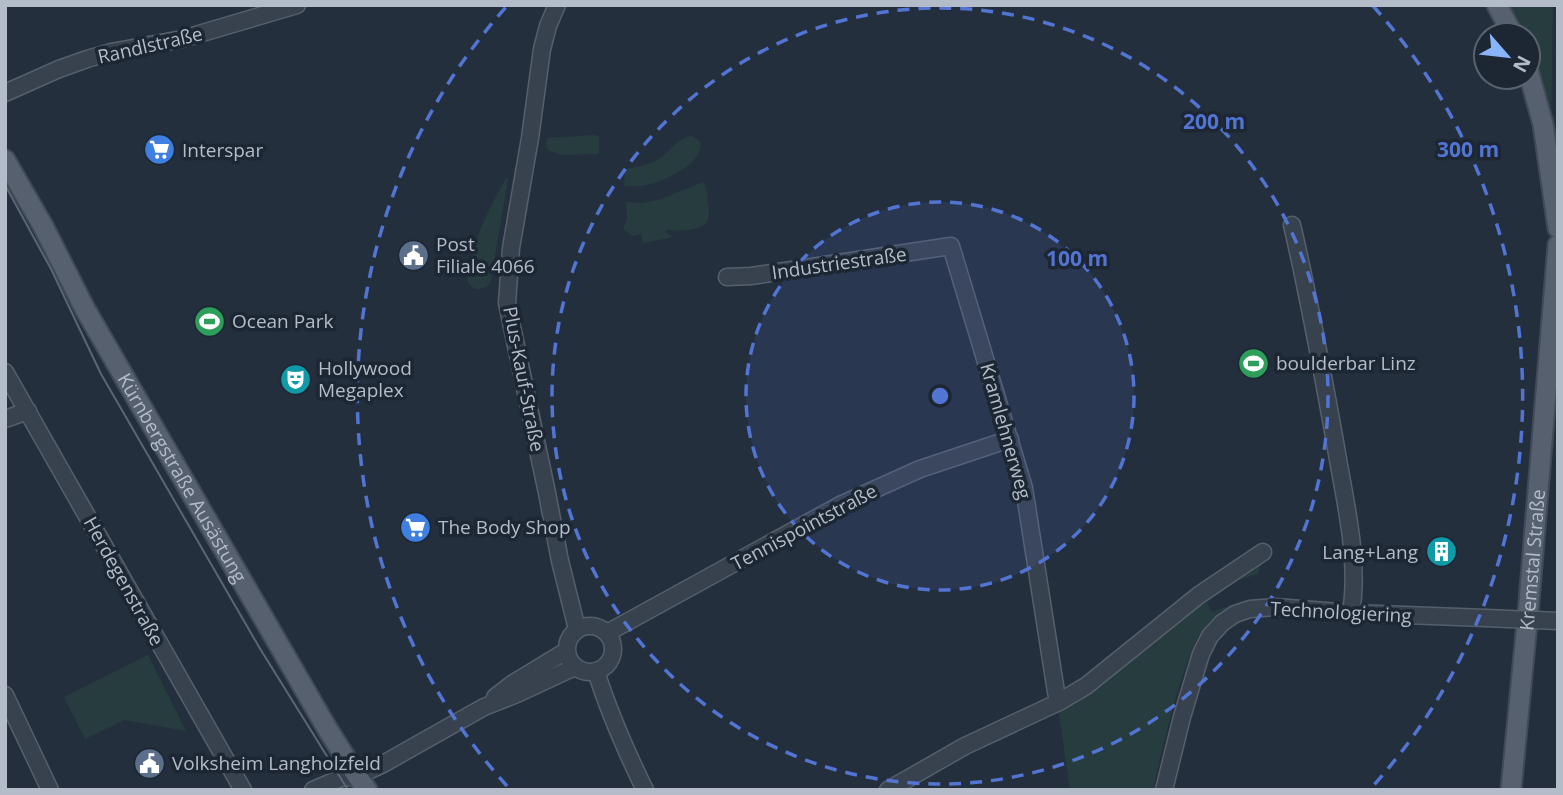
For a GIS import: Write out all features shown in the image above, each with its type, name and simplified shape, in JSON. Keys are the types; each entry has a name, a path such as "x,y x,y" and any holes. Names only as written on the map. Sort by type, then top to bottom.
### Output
{"main road":[{"path":"1497,5 1506,21"},
{"path":"1534,91 1543,124 1558,228"},
{"name":"Kürnbergstraße Ausästung","path":"5,160 43,226 85,309 362,783"},
{"name":"Kremstal Straße","path":"1511,790 1558,245"}],"street":[{"name":"Randlstraße","path":"5,93 87,59 182,39 274,9 297,5"},
{"name":"Plus-Kauf-Straße","path":"557,5 544,38 514,229 507,303 560,561 577,629"},
{"path":"1292,225 1307,288 1351,532 1354,594 1352,613"},
{"name":"Industriestraße","path":"727,277 751,276 951,246"},
{"name":"Kramlehnerweg","path":"951,246 1024,488 1059,702"},
{"name":"Herdegenstraße","path":"5,372 243,790"},
{"path":"5,419 28,411"},
{"name":"Tennispointstraße","path":"607,633 840,505 920,469 1010,439"},
{"path":"888,790 965,746 1059,702 1086,686 1199,595 1263,552"},
{"name":"Technologiering","path":"1164,790 1201,654 1210,636 1235,614 1250,609 1275,607 1352,613 1558,621"},
{"path":"590,625 607,633 613,648 609,662 596,671 589,672 575,667 566,651 569,638 577,629 590,625"},
{"path":"484,707 512,684 566,651"},
{"path":"313,790 341,778 362,783 383,764 484,707 575,667"},
{"path":"596,671 611,717 645,790"},
{"path":"5,695 50,790"}],"green space":[{"path":"1503,5 1553,5 1551,134 1541,91 1542,21 1512,21"},
{"path":"692,136 700,142 700,150 688,166 659,182 624,186 625,169 655,161 678,142"},
{"path":"599,137 599,154 560,155 548,150 546,146 547,138"},
{"path":"506,178 508,179 491,280 485,287 476,289 468,282 469,261 480,230"},
{"path":"703,182 709,214 708,220 701,227 666,230 673,237 643,243 641,234 632,236 623,229 627,218 626,202 659,200"},
{"path":"1256,562 1261,565 1258,574 1230,583 1207,603 1212,612 1243,601 1259,604 1220,614 1209,622 1200,634 1177,694 1154,790 1070,790 1058,707 1093,688 1178,623 1217,589"},
{"path":"148,655 186,731 124,720 85,739 64,697"}],"tram line":[{"path":"5,185 51,269 101,374 259,647 348,790"}],"place":[{"name":"Interspar","path":"159,150"},
{"name":"Post Filiale 4066","path":"413,255"},
{"name":"Ocean Park","path":"209,321"},
{"name":"boulderbar Linz","path":"1253,363"},
{"name":"Hollywood Megaplex","path":"295,379"},
{"name":"The Body Shop","path":"415,527"},
{"name":"Lang+Lang","path":"1441,552"},
{"name":"Volksheim Langholzfeld","path":"149,763"}]}
